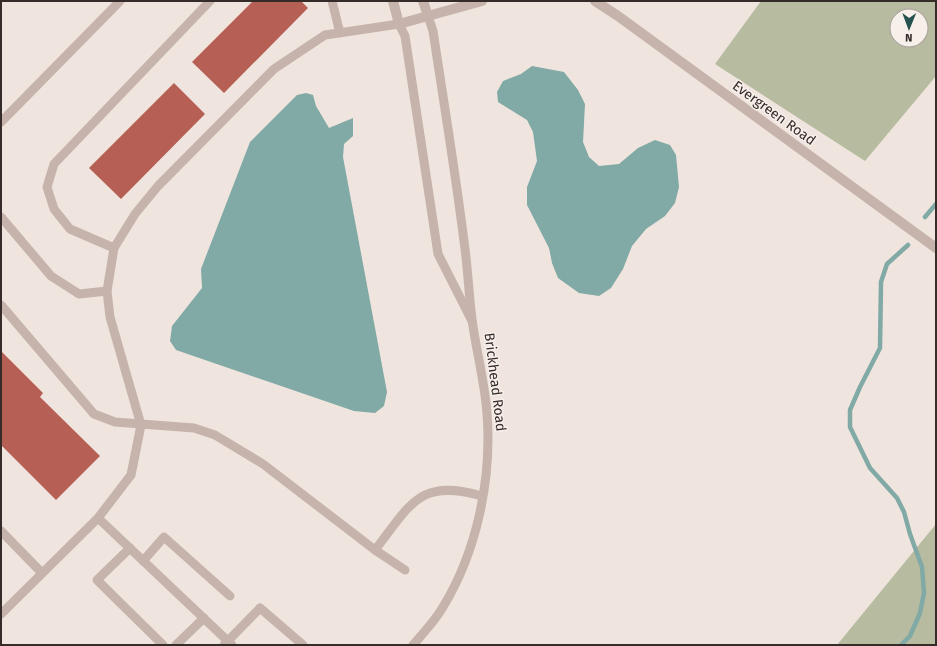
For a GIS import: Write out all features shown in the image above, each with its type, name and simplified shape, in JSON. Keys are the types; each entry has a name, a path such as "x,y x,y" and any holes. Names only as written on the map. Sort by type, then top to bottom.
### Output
{"street":[{"path":"393,1 399,24 482,1"},
{"path":"423,1 428,16"},
{"name":"Evergreen Road","path":"595,1 618,16 936,248"}],"lane":[{"path":"1,122 120,1"},
{"path":"114,248 70,229 54,209 47,187 54,164 210,1"},
{"path":"332,1 340,33"},
{"name":"Brickhead Road","path":"413,645 442,608 459,575 470,544 486,480 488,443 487,412 472,321 465,250 433,31 428,16"},
{"path":"1,614 98,518 131,475 141,425 110,317 106,290 114,248 135,214 158,186 274,69 325,35 399,24"},
{"name":"Brickhead Road","path":"399,24 405,36 438,254 472,321"},
{"path":"1,218 51,276 79,294 106,290"},
{"path":"1,305 94,414 115,422 194,428 221,438 263,464 375,550 404,570"},
{"path":"375,550 410,506 424,495 440,490 464,490 482,496"},
{"path":"98,518 204,618 228,644 260,608 303,645"},
{"path":"1,531 42,573"},
{"path":"143,561 164,537 230,596"},
{"path":"130,548 97,580 163,645"},
{"path":"176,645 204,618"}],"green space":[{"path":"761,1 936,1 936,76 865,161 715,64"},
{"path":"936,524 936,645 837,645"}],"water":[{"path":"532,66 564,72 578,90 585,104 583,142 589,157 599,166 619,164 638,148 655,140 670,145 676,155 679,187 675,203 665,216 646,229 632,246 623,269 611,288 599,296 579,293 558,278 552,263 549,248 527,205 527,187 537,161 533,132 527,120 498,102 497,92 503,81 521,74"},
{"path":"306,93 313,95 316,106 329,128 353,118 353,136 344,144 343,157 387,392 384,406 375,413 354,411 176,350 170,341 172,326 202,288 201,269 250,142 297,95"}],"building":[{"path":"253,1 301,1 308,8 224,93 192,62"},
{"path":"174,83 205,114 121,199 89,168"},
{"path":"1,351 43,393 40,397 100,456 56,500 1,445"}],"waterway":[{"path":"925,217 936,204"},
{"path":"901,645 910,636 920,613 924,593 922,567 904,512 897,498 870,468 850,427 850,410 880,348 881,282 887,264 908,245"}]}
